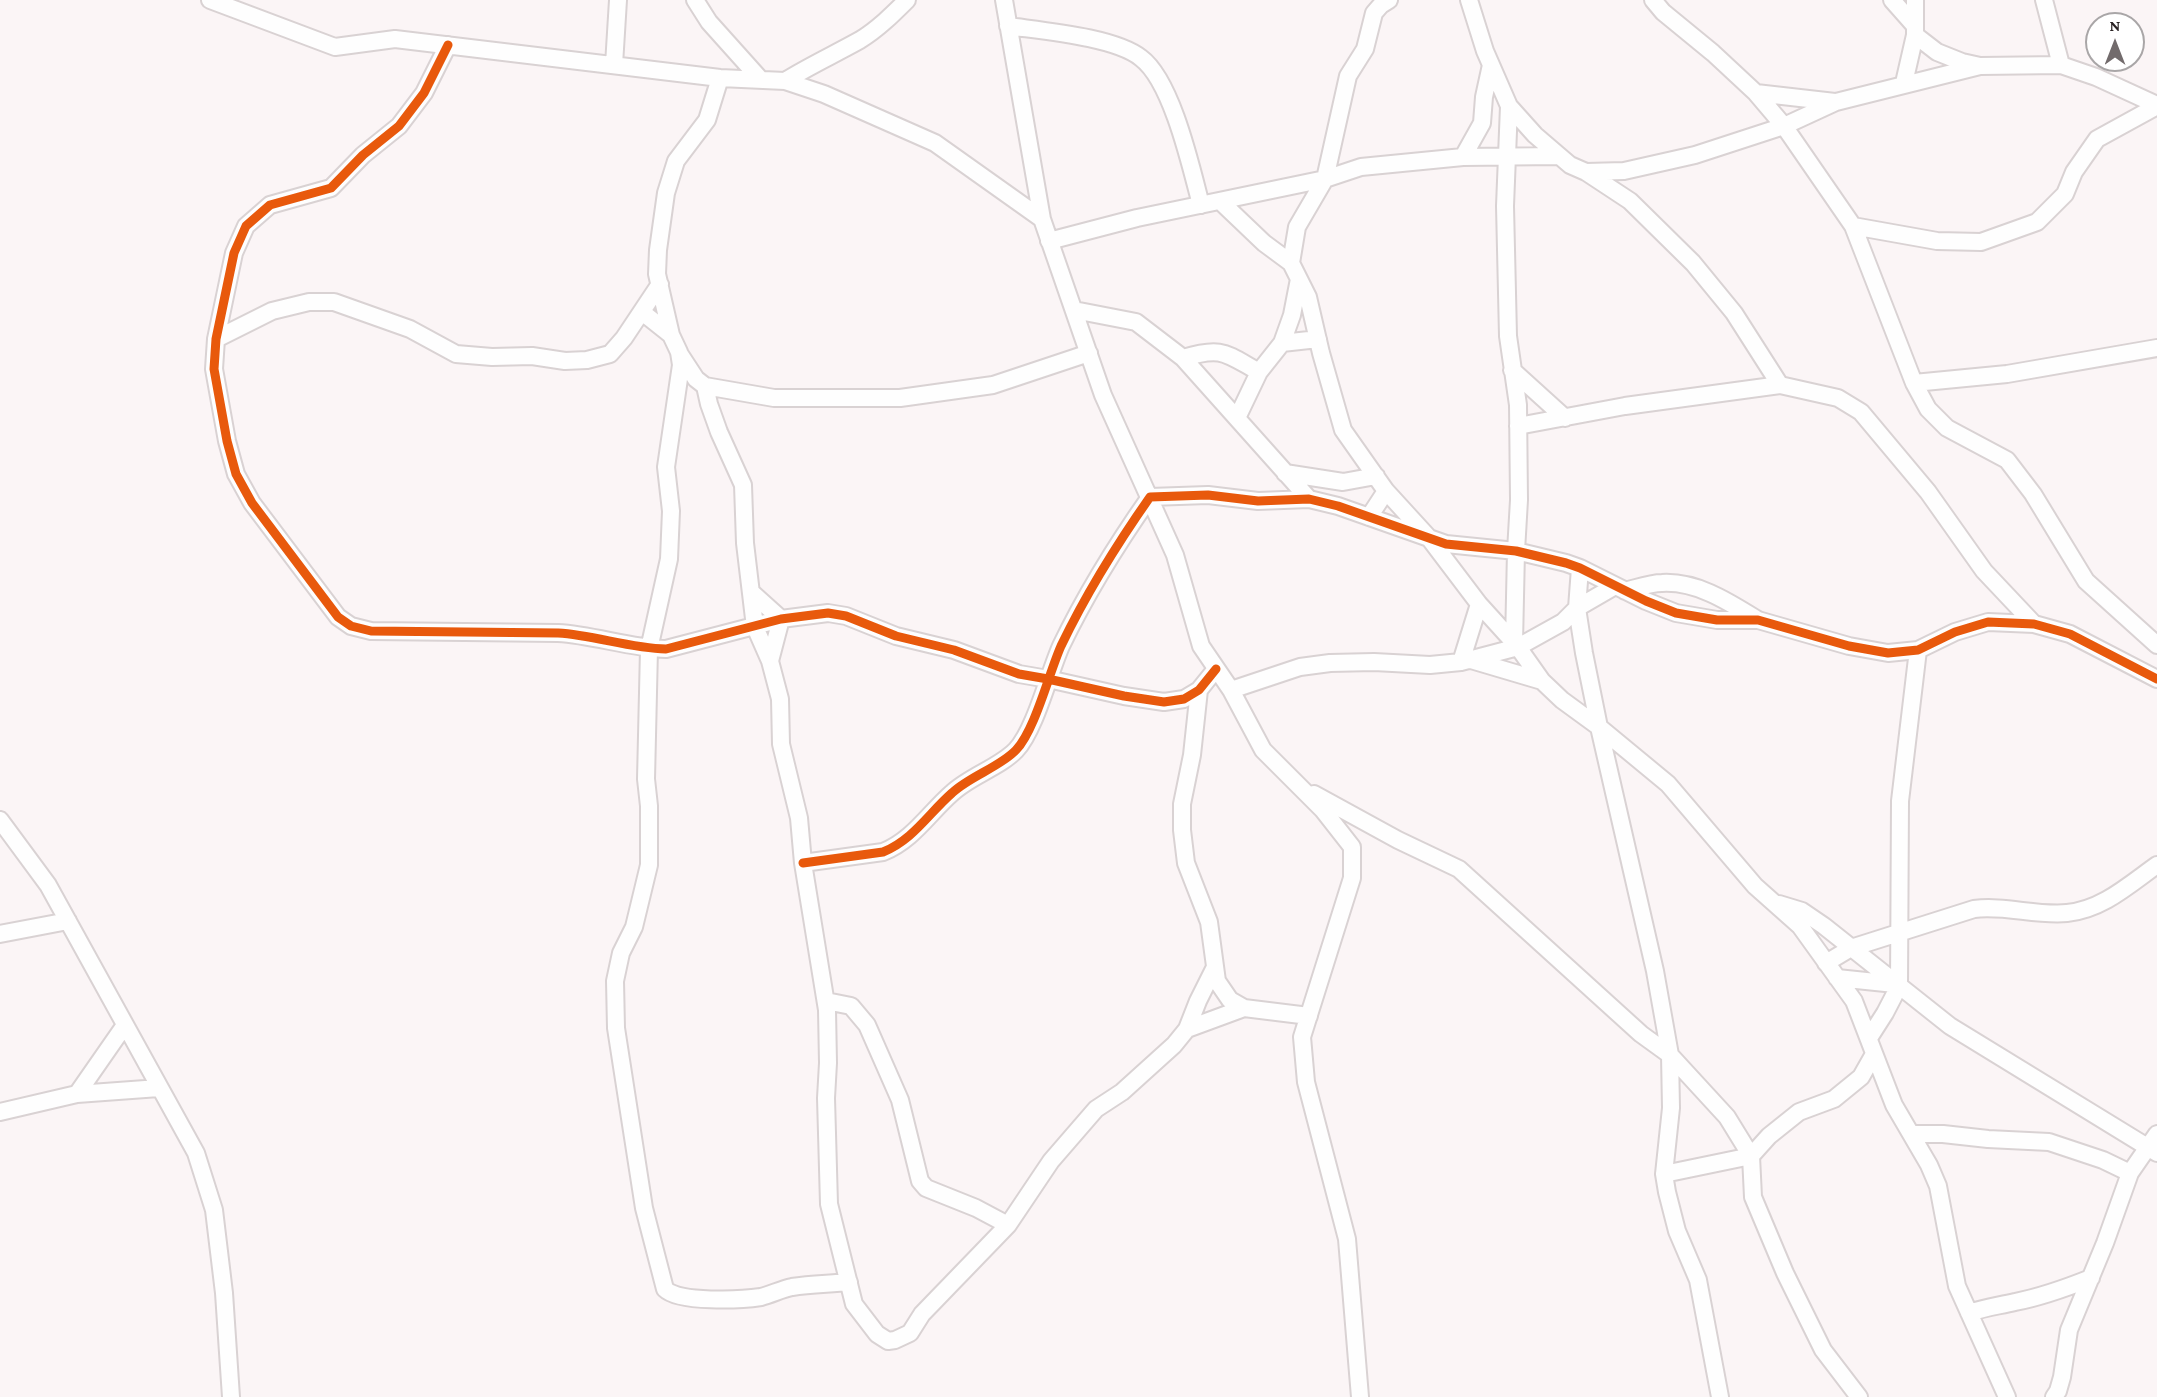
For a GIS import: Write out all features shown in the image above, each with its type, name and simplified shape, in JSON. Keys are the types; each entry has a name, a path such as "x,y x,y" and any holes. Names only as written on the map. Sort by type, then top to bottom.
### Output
{"street":[{"path":"210,0 249,7 335,47 395,39 720,78 785,81 824,94 935,143 1041,219"},
{"path":"614,66 618,0"},
{"path":"695,0 709,22 761,80"},
{"path":"785,81 861,39 907,0"},
{"path":"1004,0 1041,219 1103,395 1175,555 1201,646 1231,690 1263,750 1323,810 1352,847 1352,878 1302,1037 1306,1082 1347,1239 1360,1397"},
{"path":"1291,263 1297,227 1325,179 1348,76 1365,49 1374,13 1389,0"},
{"path":"1468,0 1491,65 1509,106 1535,135 1570,165 1586,172 1630,201 1693,263 1734,313 1780,385"},
{"path":"1653,0 1663,12 1713,53 1756,93 1784,126 1853,226 1914,382 1928,409 1947,428 2007,460 2033,494 2086,581 2157,645"},
{"path":"1892,0 1915,31 1937,52 1962,62 1980,66 2061,66 2096,77 2157,105"},
{"path":"1904,83 1915,31 1915,0"},
{"path":"2044,0 2061,66"},
{"path":"1008,26 1067,34 1108,43 1140,56 1154,69 1165,92 1185,144 1201,205"},
{"path":"448,45 424,93 399,126 363,155 331,188 270,205 246,226 234,253 216,339 214,369 226,441 236,474 252,503 338,617 351,626 371,631 582,634 649,649 666,649 781,619 828,613 846,616 896,636 954,650 1019,674 1164,702 1184,699 1199,690 1216,669"},
{"path":"1463,158 1482,123 1484,97 1491,65"},
{"path":"1586,172 1624,171 1685,157 1784,126 1836,102 1904,83 1980,66"},
{"path":"720,78 707,120 676,160 666,193 657,274 671,335 679,352 701,383 719,432 743,485 745,543 755,627 770,661 780,699 782,744 799,818 803,863 826,1001 829,1029 826,1098 829,1204 854,1304 877,1334 888,1341 910,1333 922,1314 1008,1225 1051,1161 1096,1109 1122,1092 1174,1045 1187,1029 1215,967"},
{"path":"1756,93 1836,102"},
{"path":"1853,226 1937,241 1981,242 2037,222 2065,194 2074,172 2097,139 2157,105"},
{"path":"1509,106 1505,206 1508,336 1518,405 1516,645"},
{"path":"1049,241 1137,218 1325,179 1362,167 1463,158 1559,156"},
{"path":"1220,201 1264,243 1291,263 1308,297 1343,430 1386,491 1429,538 1479,604 1516,645 1542,681 1562,700 1599,727 1668,784 1755,886 1800,926 1854,1001 1894,1106 1938,1186 1957,1286 2007,1397"},
{"path":"1237,418 1259,372 1282,343 1292,315 1299,279"},
{"path":"216,339 272,311 309,302 334,303 410,329 456,354 492,357 532,356 565,361 587,360 610,354 660,284"},
{"path":"1074,310 1137,322 1183,358 1310,499"},
{"path":"642,312 671,335"},
{"path":"1282,343 1318,339"},
{"path":"1914,382 2007,374 2157,348"},
{"path":"1183,358 1205,351 1215,351 1231,356 1259,372"},
{"path":"679,352 681,365 666,467 671,511 669,559 649,649 646,779 649,806 649,865 634,927 621,953 617,968 616,1028 644,1209 665,1288 669,1293 719,1300 765,1296 791,1287 849,1282"},
{"path":"678,382 701,383 774,398 900,398 993,385 1089,353"},
{"path":"1512,370 1565,418"},
{"path":"1518,426 1625,406 1780,385 1838,398 1861,412 1928,492 1984,571 2034,624"},
{"path":"1285,473 1343,482 1376,476"},
{"path":"1369,517 1386,491"},
{"path":"1150,497 1208,495 1258,501 1310,499 1446,544 1516,551 1580,568 1620,589 1676,613 1716,620 1758,620"},
{"path":"803,863 883,852 896,847 916,830 951,793 971,777 1016,750 1027,732 1061,646 1119,541 1150,497"},
{"path":"1580,568 1577,608 1599,727 1654,970 1670,1055 1671,1108 1664,1174 1667,1192 1677,1231 1698,1280 1720,1397"},
{"path":"1231,690 1300,667 1330,663 1374,662 1430,665 1466,661 1516,645 1563,622 1577,608 1620,589 1660,582 1688,584 1732,604 1758,620 1849,646 1888,653 1918,651 1955,632 1988,622 2034,624 2070,634 2157,679"},
{"path":"751,592 781,619"},
{"path":"1466,661 1479,604"},
{"path":"770,661 781,619"},
{"path":"1664,1174 1751,1156 1768,1136 1799,1112 1834,1099 1861,1077 1897,985 1900,801 1918,651"},
{"path":"1466,661 1542,681"},
{"path":"1199,690 1192,755 1182,804 1182,830 1186,863 1209,921 1217,981 1230,1000 1244,1008 1310,1016"},
{"path":"1300,787 1398,840 1460,869 1641,1034 1670,1055 1727,1118 1751,1156 1753,1197 1785,1274 1823,1350 1858,1397"},
{"path":"0,820 48,885 196,1153 214,1210 224,1293 231,1397"},
{"path":"1826,963 1851,948 1974,909 1994,906 2043,912 2078,911 2106,901 2157,865"},
{"path":"1774,903 1802,911 1950,1026 2152,1151"},
{"path":"0,934 68,921"},
{"path":"1838,978 1897,985"},
{"path":"826,1001 851,1006 867,1025 900,1100 920,1181 926,1188 976,1208 1008,1225"},
{"path":"1187,1029 1244,1008"},
{"path":"77,1094 125,1025"},
{"path":"0,1112 77,1094 159,1088"},
{"path":"1911,1134 1943,1134 2049,1142 2103,1160 2130,1173"},
{"path":"2054,1397 2062,1377 2069,1330 2130,1173 2152,1151 2157,1134"},
{"path":"1969,1313 1995,1304 2015,1302 2057,1291 2091,1278"}],"cycle path":[{"path":"448,45 424,93 399,126 363,155 331,188 270,205 246,226 234,253 216,339 214,369 227,441 236,474 252,503 338,617 351,626 371,631 558,633 666,649 781,619 828,613 846,616 896,636 954,650 1019,674 1164,702 1184,699 1199,690 1216,669"},
{"path":"803,863 883,852 894,847 912,833 959,787 1002,762 1016,750 1029,729 1061,646 1091,588 1150,497 1208,495 1258,501 1309,499 1338,506 1446,544 1516,551 1566,563 1676,613 1717,620 1758,620 1849,646 1888,653 1918,650 1955,632 1988,622 2034,624 2070,634 2157,679"}]}
